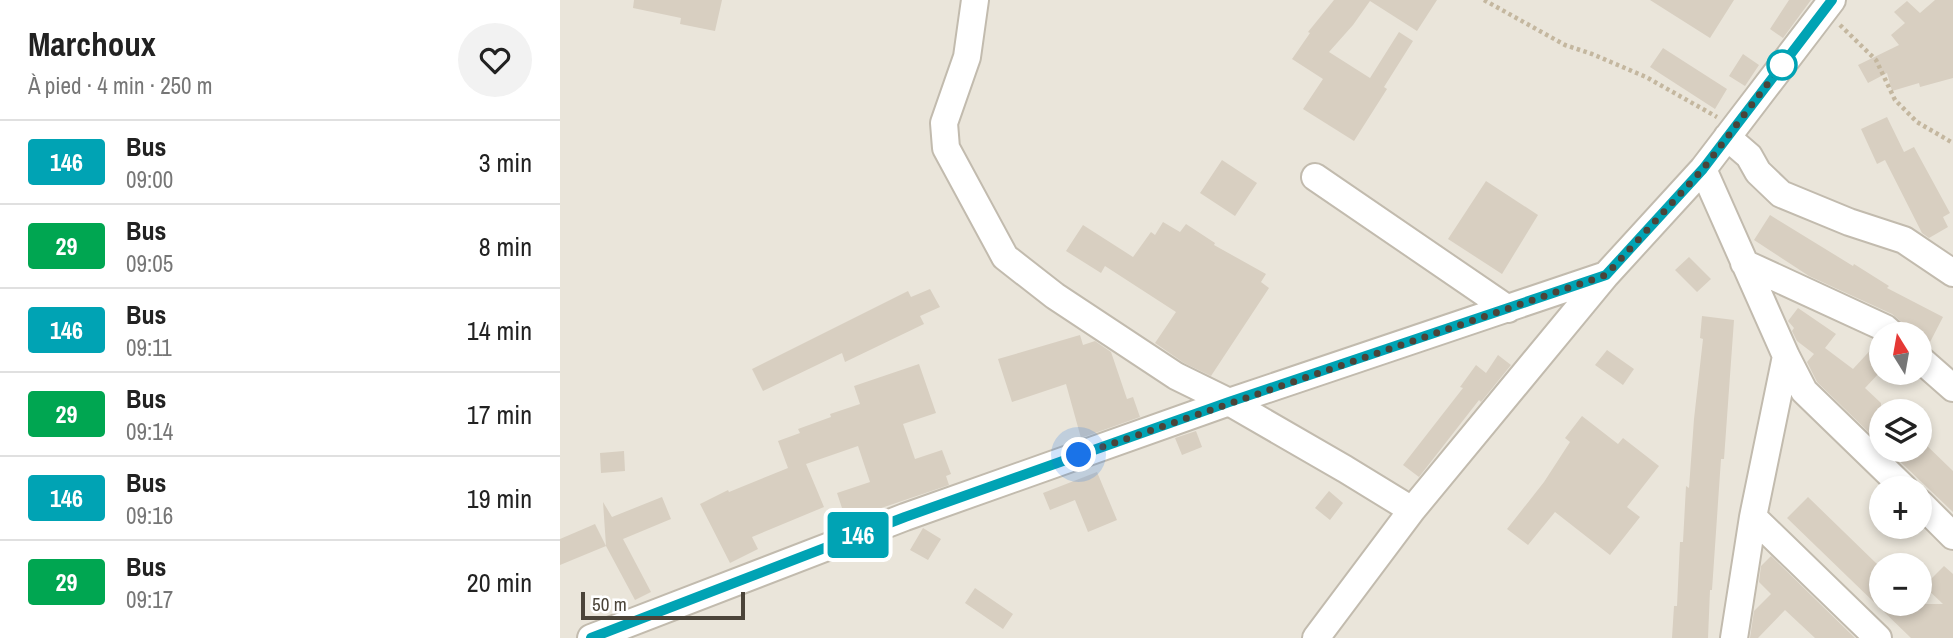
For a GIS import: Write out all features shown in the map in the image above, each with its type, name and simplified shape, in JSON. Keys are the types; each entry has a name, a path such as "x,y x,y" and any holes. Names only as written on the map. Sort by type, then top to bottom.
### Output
{"street":[{"path":"975,0 967,57 944,123 946,148 1005,257 1055,296 1176,376 1229,402 1412,510"},
{"path":"1316,638 1412,510 1606,275 1703,169 1829,5"},
{"path":"1730,133 1758,172 1781,194 1849,222 1904,240 1947,264"},
{"path":"1703,169 1804,391 1892,476"},
{"path":"1315,177 1508,309"},
{"path":"1744,263 1872,322"},
{"path":"590,638 905,517 1229,402 1606,275"},
{"path":"1734,638 1753,517 1786,356"},
{"path":"1932,370 1953,388"},
{"path":"1932,515 1953,536"},
{"path":"1753,517 1878,638"}],"path":[{"path":"1484,0 1565,45 1646,77 1708,111 1730,133"},
{"path":"1829,5 1876,60 1895,100 1917,122 1953,142"}],"shaded area":[{"path":"560,0 1953,0 1953,638 560,638"}],"building":[{"path":"634,0 722,0 715,31 680,24 681,18 633,8"},
{"path":"1334,0 1437,0 1417,31 1370,1 1329,52 1370,78 1399,32 1413,41 1354,141 1303,109 1323,79 1292,59 1310,33 1308,32"},
{"path":"1650,0 1734,0 1710,38"},
{"path":"1789,0 1811,0 1783,38 1770,29"},
{"path":"1935,0 1953,0 1953,78 1920,87 1919,83 1892,91 1887,73 1868,83 1858,65 1899,45 1891,35 1905,23 1894,12 1907,1 1920,13"},
{"path":"1663,48 1727,89 1715,109 1650,67"},
{"path":"1743,54 1759,65 1745,86 1729,76"},
{"path":"1887,117 1904,152 1914,147 1950,213 1943,217 1948,227 1929,238 1922,233 1885,160 1877,164 1861,129"},
{"path":"1222,160 1257,183 1235,216 1200,193"},
{"path":"1486,181 1538,215 1502,274 1448,239"},
{"path":"1770,215 1853,266 1854,264 1889,286 1887,288 1943,317 1932,338 1932,322 1902,322 1892,314 1809,276 1754,240"},
{"path":"1163,222 1180,232 1186,224 1215,243 1214,245 1266,274 1261,282 1269,288 1211,376 1184,363 1155,343 1176,312 1105,266 1101,273 1066,251 1083,225 1133,257 1151,232 1155,235"},
{"path":"1689,257 1711,279 1697,292 1675,270"},
{"path":"930,289 940,307 920,316 924,324 845,362 842,353 763,391 752,369 908,291 911,297"},
{"path":"1798,308 1836,334 1825,348 1853,369 1869,352 1869,384 1865,388 1877,399 1869,399 1869,432 1817,382 1807,362 1814,354 1797,341 1792,331 1794,328 1788,321"},
{"path":"1702,316 1734,320 1708,638 1672,638 1703,339 1700,338"},
{"path":"1080,335 1083,345 1095,341 1111,352 1127,399 1133,397 1140,417 1081,438 1066,384 1012,402 998,359"},
{"path":"1607,350 1634,369 1623,385 1595,365"},
{"path":"1498,355 1511,365 1481,402 1479,400 1419,477 1403,465 1463,388 1460,387 1476,365 1486,373"},
{"path":"919,364 936,413 903,424 915,459 942,450 951,474 946,476 949,485 846,520 837,493 870,482 858,446 806,464 824,507 752,537 758,549 730,563 700,504 728,490 729,492 788,468 778,441 800,433 798,429 831,417 830,414 860,404 854,386"},
{"path":"1582,416 1618,444 1623,438 1659,466 1627,507 1640,517 1610,555 1555,512 1528,545 1507,529 1544,482 1570,442 1565,438"},
{"path":"1196,431 1202,447 1182,455 1175,438"},
{"path":"624,451 625,471 601,473 600,453"},
{"path":"1932,451 1953,471 1953,512 1932,492 1932,476 1915,476 1901,462 1932,462"},
{"path":"1097,472 1117,520 1088,532 1075,500 1050,510 1043,493"},
{"path":"1329,491 1343,503 1330,520 1315,508"},
{"path":"662,497 671,519 623,539 651,592 635,600 606,546 603,502 612,517"},
{"path":"1808,497 1869,556 1869,597 1787,518"},
{"path":"595,524 606,546 560,565 560,539"},
{"path":"923,528 941,539 928,560 910,550"},
{"path":"1771,556 1855,638 1815,638 1785,610 1758,638 1750,638 1754,611 1771,594 1759,582 1761,566"},
{"path":"1944,566 1953,574 1953,638 1911,638 1888,616 1932,616 1932,604 1943,604 1932,594 1932,578"},
{"path":"975,588 1013,614 1003,629 965,603"}],"bus line":[{"name":"146","path":"591,638 905,517 1229,402 1606,275 1703,169 1832,0"}],"route":[{"path":"1079,455 1606,275 1703,169 1782,65"}]}
